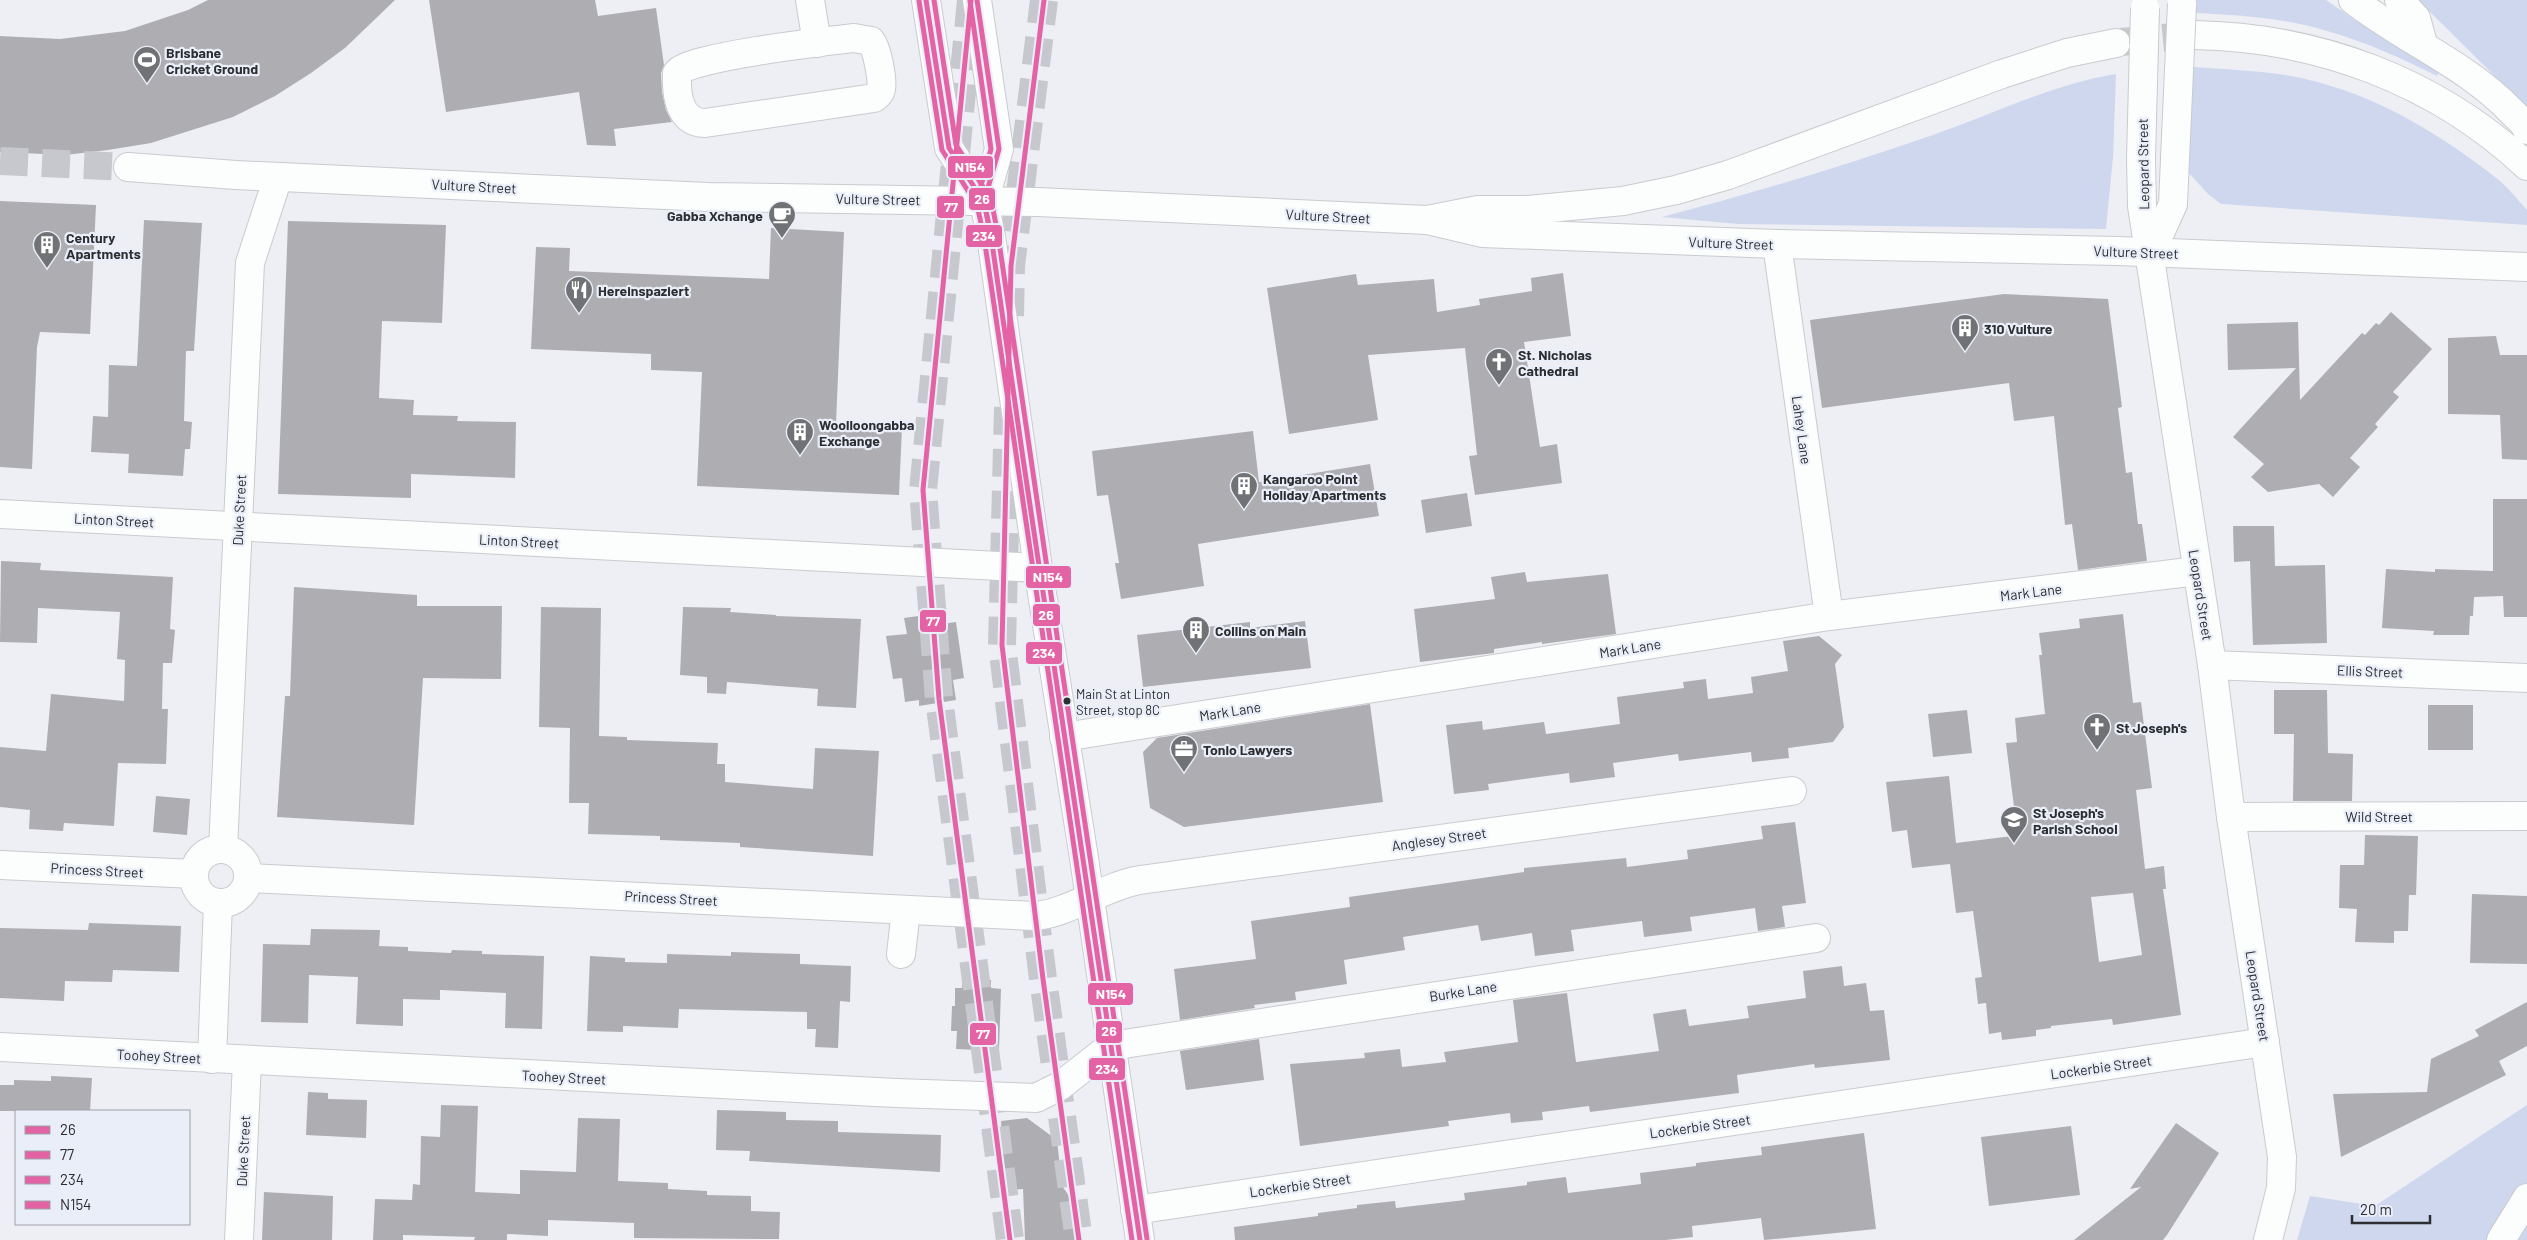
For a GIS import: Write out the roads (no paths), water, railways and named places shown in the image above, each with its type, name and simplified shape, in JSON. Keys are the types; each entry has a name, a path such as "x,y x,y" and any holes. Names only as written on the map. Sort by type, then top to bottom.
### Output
{"main road":[{"path":"810,0 817,43"},
{"path":"926,0 948,148 984,202"},
{"path":"978,0 999,150 984,202 1140,1240"},
{"path":"2352,0 2466,72 2500,99 2527,130"},
{"path":"2399,0 2416,18 2423,44"},
{"path":"2151,253 2173,204 2182,2"},
{"name":"Leopard Street","path":"2145,4 2141,194 2212,665 2231,817 2282,1158 2281,1188 2268,1240"},
{"path":"2194,35 2262,39 2302,46 2341,57 2379,71 2450,108 2527,166"},
{"path":"854,38 869,40 873,43 876,50 882,87 878,95 874,98 856,102 705,123 691,120 684,115 677,78 679,70 685,66 710,60 817,43 854,38"},
{"path":"1427,220 1478,210 1528,210 1623,201 1676,190 1736,172 2018,68 2067,53 2116,42"},
{"name":"Vulture Street","path":"128,168 708,197 1038,202 1427,220 1482,233 1776,244 2151,253 2527,267"},
{"name":"Duke Street","path":"223,849 250,263 278,177"},
{"name":"Lahey Lane","path":"1776,244 1830,616"},
{"name":"Linton Street","path":"0,514 1038,568"},
{"name":"Mark Lane","path":"1064,737 1830,616 2197,571"},
{"name":"Ellis Street","path":"2212,665 2527,678"},
{"name":"Anglesey Street","path":"1089,896 1122,883 1140,880 1792,791"},
{"name":"Wild Street","path":"2231,817 2527,816"},
{"path":"214,849 223,849 238,855 244,862 248,878 242,894 227,903 218,903 203,897 194,883 194,874 200,858 214,849"},
{"name":"Princess Street","path":"0,866 194,874"},
{"name":"Princess Street","path":"248,878 1042,916 1089,896"},
{"path":"212,1059 218,903"},
{"path":"901,954 906,910"},
{"name":"Burke Lane","path":"1111,1046 1816,938"},
{"name":"Lockerbie Street","path":"1135,1210 2265,1042"},
{"name":"Toohey Street","path":"0,1047 247,1061 1036,1098 1048,1094 1111,1046"},
{"name":"Duke Street","path":"239,1240 247,1061"},
{"path":"2501,1240 2527,1198"}],"tunnel":[{"path":"971,0 923,490 939,699 1010,1240"},
{"path":"1010,316 1011,266 1044,0"},
{"path":"2121,42 2194,35"},
{"path":"0,161 128,167"},
{"path":"1008,407 1002,645 1043,979 1079,1240"}],"place":[{"name":"Brisbane Cricket Ground","path":"147,84"},
{"name":"Gabba Xchange","path":"782,239"},
{"name":"Century Apartments","path":"47,269"},
{"name":"Hereinspaziert","path":"579,314"},
{"name":"310 Vulture","path":"1965,352"},
{"name":"St. Nicholas Cathedral","path":"1499,386"},
{"name":"Woolloongabba Exchange","path":"800,456"},
{"name":"Kangaroo Point Holiday Apartments","path":"1244,510"},
{"name":"Collins on Main","path":"1196,654"},
{"name":"Main St at Linton Street, stop 8C","path":"1067,701"},
{"name":"St Joseph's","path":"2097,751"},
{"name":"Tonio Lawyers","path":"1184,773"},
{"name":"St Joseph's Parish School","path":"2014,844"}]}
